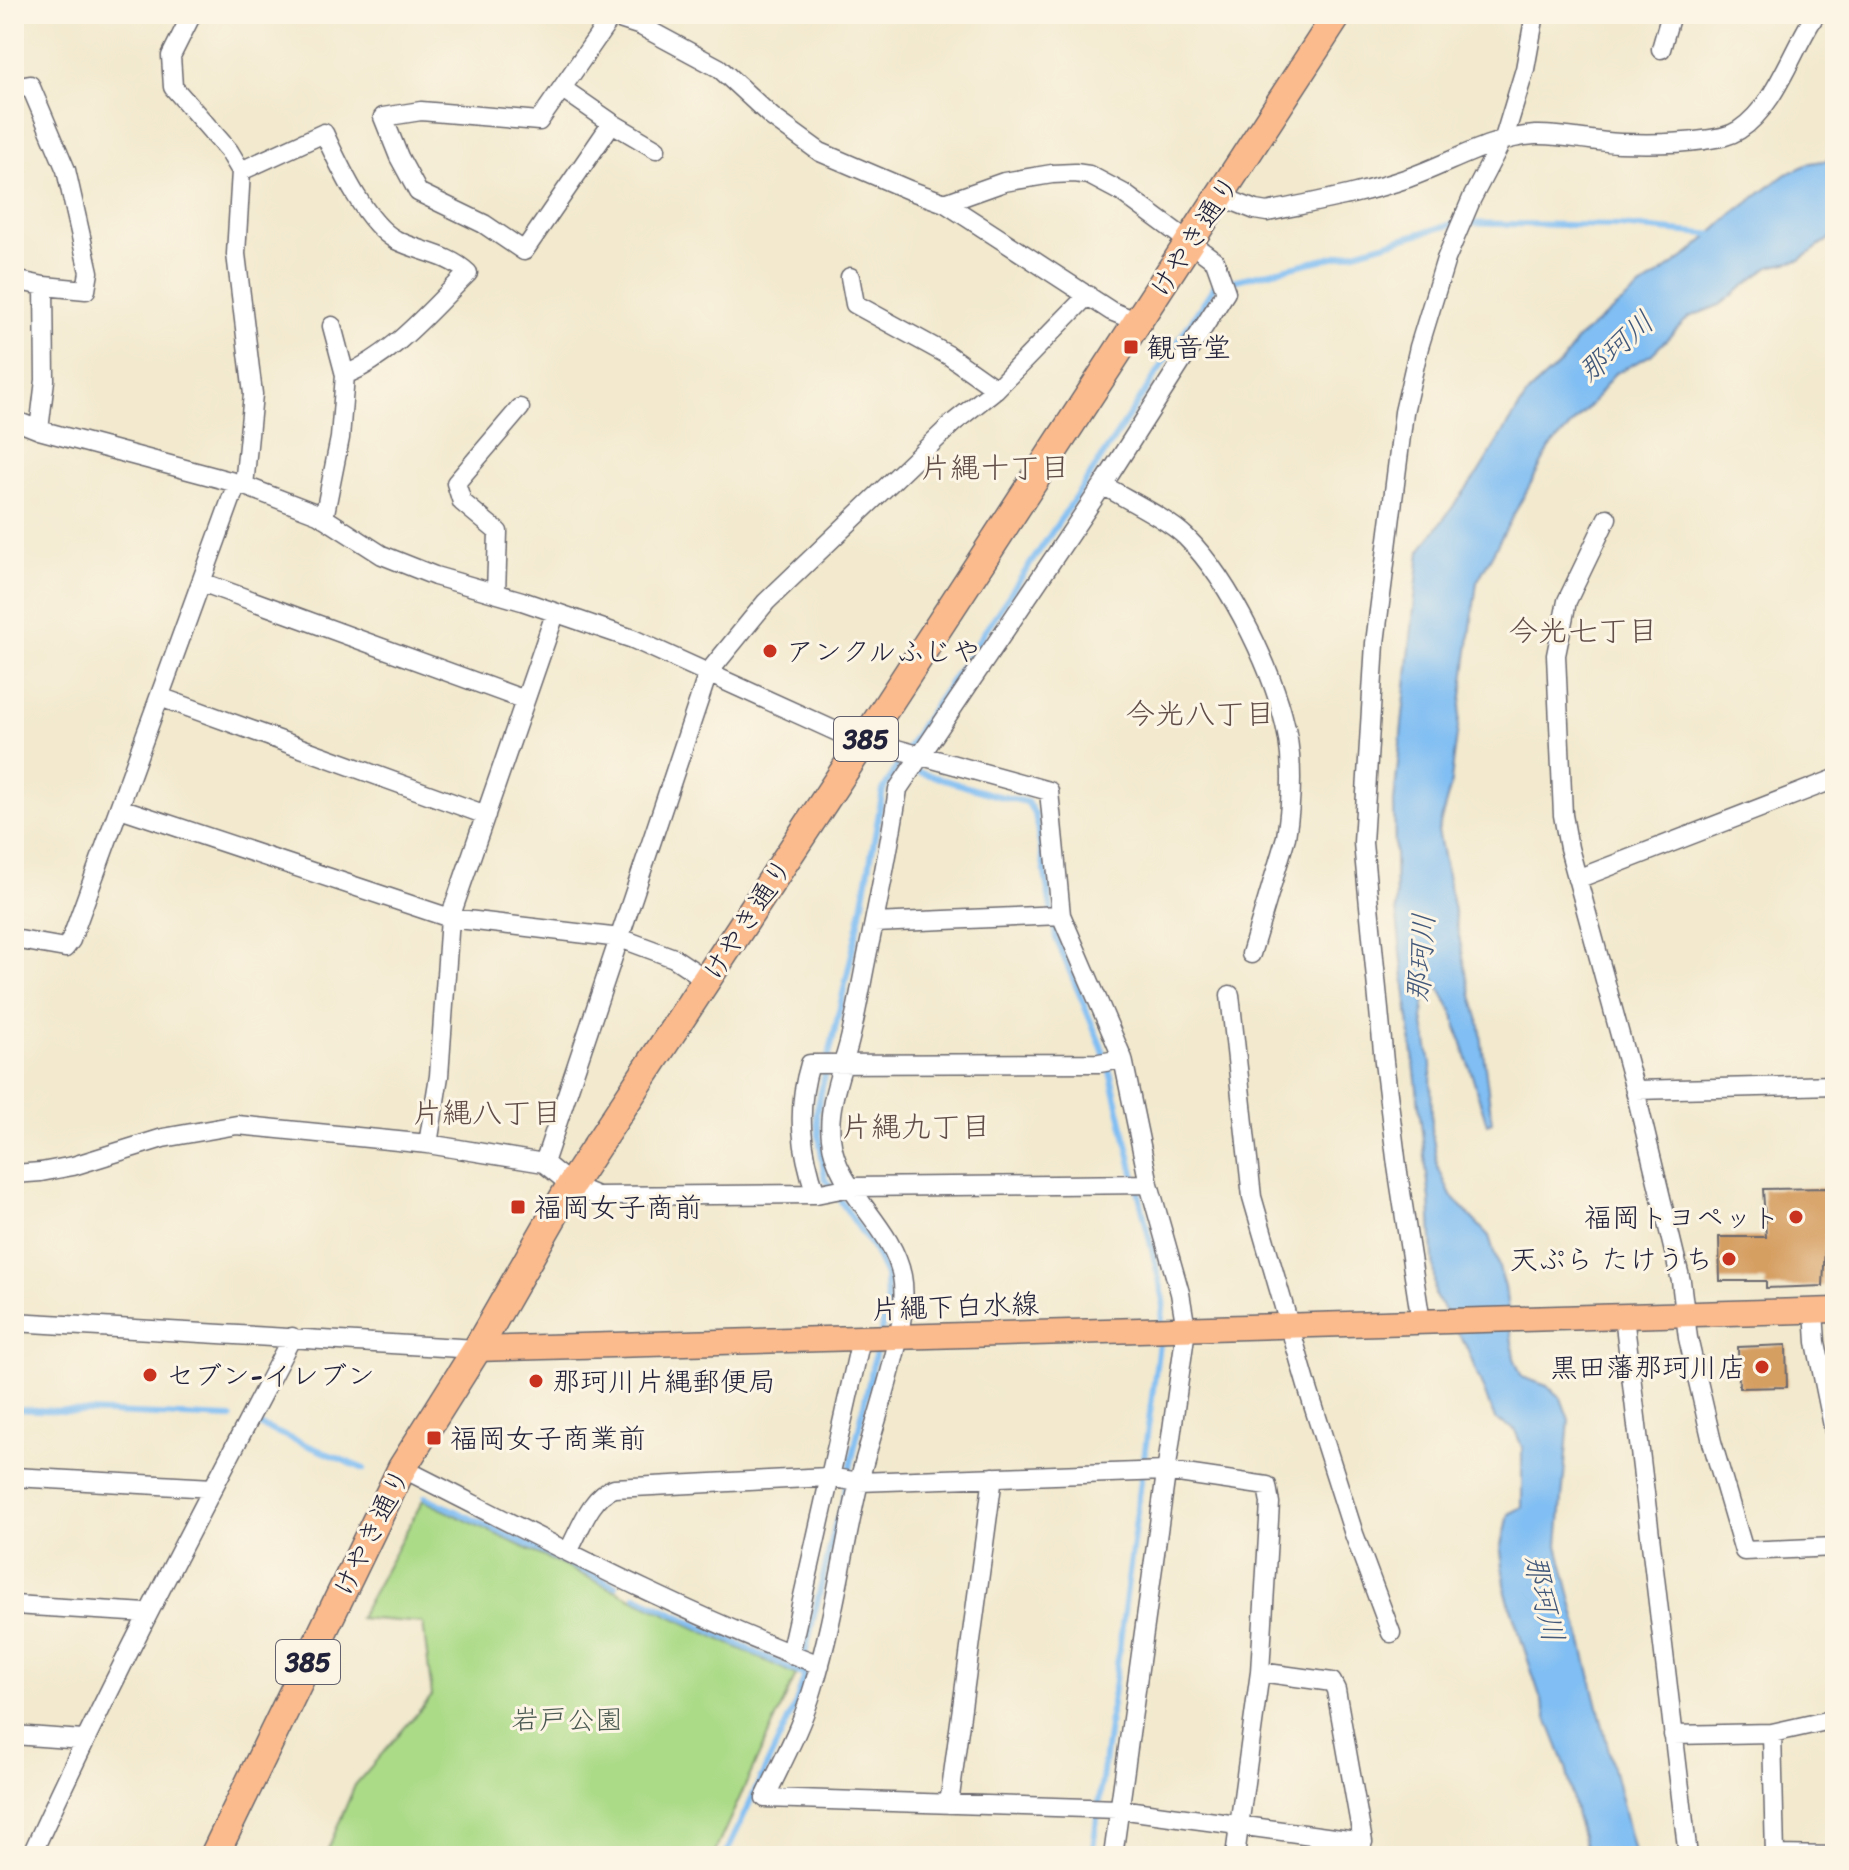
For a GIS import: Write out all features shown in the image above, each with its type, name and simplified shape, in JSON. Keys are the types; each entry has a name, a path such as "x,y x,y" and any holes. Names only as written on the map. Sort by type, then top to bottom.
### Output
{"highway":[{"name":"けやき通り","path":"214,1856 402,1468 477,1349 571,1185 1338,14"}],"main road":[{"path":"1624,1316 1825,1310"},
{"name":"片繩下白水線","path":"477,1349 1624,1316"}],"street":[{"path":"14,939 65,948 71,940 201,582 241,484 253,409 236,254 241,171 229,151 173,87 169,67 171,56 192,14"},
{"path":"1429,1322 1393,1137 1370,932 1363,843 1375,643 1404,412 1419,347 1446,259 1472,198 1502,140 1525,69 1535,14"},
{"path":"1661,49 1671,14"},
{"path":"1220,196 1267,212 1371,190 1502,140 1551,135 1620,144 1680,144 1730,135 1745,125 1765,102 1783,76 1798,41 1816,14"},
{"path":"612,123 524,251 484,224 418,192 399,157 383,117 421,111 539,121 563,89 608,15 641,26 719,68 772,117 820,152 945,203 1111,311 1138,322"},
{"path":"14,88 30,85 66,170 89,272 86,290 14,280"},
{"path":"563,89 656,149"},
{"path":"241,171 324,133 356,192 381,228 393,238 452,261 468,273 388,350 363,368 345,375"},
{"path":"945,203 1004,182 1052,174 1075,173 1101,180 1191,241 1215,261 1226,292 1103,485 898,789 890,845 831,1118 831,1139 842,1172 897,1257 903,1291 898,1336 859,1482 820,1665 801,1722 765,1798 1119,1809 1239,1824 1363,1849 1345,1736 1332,1682 1260,1672"},
{"path":"850,277 855,304 948,355 996,389"},
{"path":"39,430 45,380 44,286"},
{"path":"544,1163 708,673 766,602 953,423 996,389 1088,295"},
{"path":"324,518 340,438 345,375 332,326"},
{"path":"496,593 498,532 462,502 456,483 520,408"},
{"path":"14,420 39,430 241,484 324,518 382,555 435,576 633,639 842,734 1049,791 1061,915 1123,1059 1149,1184 1180,1293 1186,1329 1113,1856"},
{"path":"1103,485 1185,536 1231,596 1252,635 1279,705 1288,740 1289,819 1251,954"},
{"path":"1607,518 1567,601 1556,655 1563,815 1577,879 1635,1090 1681,1281 1688,1338 1712,1442 1744,1551 1835,1547"},
{"path":"201,582 525,700"},
{"path":"428,1144 438,1086 450,918 555,614"},
{"path":"160,697 486,815"},
{"path":"1577,879 1835,779"},
{"path":"120,808 450,918 620,938 674,958 707,980"},
{"path":"874,923 1061,915"},
{"path":"1230,995 1252,1197 1354,1534 1391,1633"},
{"path":"816,1194 801,1137 805,1083 810,1064 1099,1063 1123,1059"},
{"path":"1635,1090 1835,1085"},
{"path":"14,1174 73,1166 163,1138 237,1125 428,1144 544,1163 571,1185 597,1196 816,1194 851,1187 1149,1184"},
{"path":"1825,1310 1816,1342 1835,1436"},
{"path":"1624,1316 1688,1856"},
{"path":"14,1322 477,1349"},
{"path":"31,1856 83,1740 292,1337"},
{"path":"790,1654 861,1339"},
{"path":"402,1468 568,1552 820,1665"},
{"path":"568,1552 604,1491 614,1488 828,1477 859,1482 1165,1471 1262,1484 1270,1491 1260,1672 1235,1856"},
{"path":"14,1477 213,1488"},
{"path":"949,1804 993,1477"},
{"path":"14,1605 147,1613"},
{"path":"1673,1735 1772,1733 1835,1719"},
{"path":"1772,1733 1775,1855 1835,1856"},
{"path":"14,1735 83,1740"}],"green space":[{"name":"岩戸公園","path":"423,1500 796,1675 713,1856 325,1856 355,1785 432,1696 423,1623 359,1618"}],"water":[{"name":"那珂川","path":"1835,159 1835,235 1800,260 1769,267 1720,305 1689,317 1651,355 1614,374 1594,401 1550,448 1477,582 1450,788 1438,831 1480,1026 1492,1122 1487,1124 1452,1011 1432,974 1426,975 1423,1019 1431,1064 1432,1133 1438,1167 1451,1196 1489,1236 1505,1287 1514,1358 1522,1377 1547,1386 1561,1398 1569,1420 1558,1545 1635,1856 1588,1856 1566,1767 1506,1593 1501,1550 1509,1514 1522,1507 1522,1447 1515,1430 1495,1419 1466,1346 1435,1296 1430,1200 1396,909 1394,802 1420,551 1478,473 1529,392 1564,360 1577,339 1640,288 1690,253 1734,213 1786,174 1811,163"}],"building":[{"name":"福岡トヨペット","path":"1828,1188 1823,1286 1766,1288 1766,1281 1720,1281 1719,1237 1766,1237 1763,1189"},
{"name":"黒田藩那珂川店","path":"1786,1345 1787,1387 1739,1388 1738,1347"}],"waterway":[{"path":"881,1331 887,1302 886,1275 874,1250 825,1178 816,1114 861,913 883,790 920,727 1215,285 1359,251 1456,223 1620,226 1716,235"},
{"path":"915,771 1027,802 1035,814 1056,938 1111,1076 1164,1300 1161,1325"},
{"path":"1092,1856 1160,1336"},
{"path":"725,1856 796,1703 804,1678 804,1658 878,1341"},
{"path":"14,1409 231,1418"},
{"path":"259,1425 364,1469"},
{"path":"425,1497 616,1586"},
{"path":"636,1596 804,1675"}],"place":[{"name":"観音堂","path":"1131,347"},
{"name":"アンクルふじや","path":"770,651"},
{"name":"福岡女子商前","path":"518,1207"},
{"name":"福岡トヨペット","path":"1796,1217"},
{"name":"天ぷら たけうち","path":"1729,1259"},
{"name":"黒田藩那珂川店","path":"1762,1367"},
{"name":"セブン-イレブン","path":"150,1375"},
{"name":"那珂川片縄郵便局","path":"536,1381"},
{"name":"福岡女子商業前","path":"434,1438"}],"district":[{"name":"片縄十丁目","path":"995,468"},
{"name":"今光七丁目","path":"1583,631"},
{"name":"今光八丁目","path":"1200,714"},
{"name":"片縄八丁目","path":"487,1113"},
{"name":"片縄九丁目","path":"916,1127"}]}
